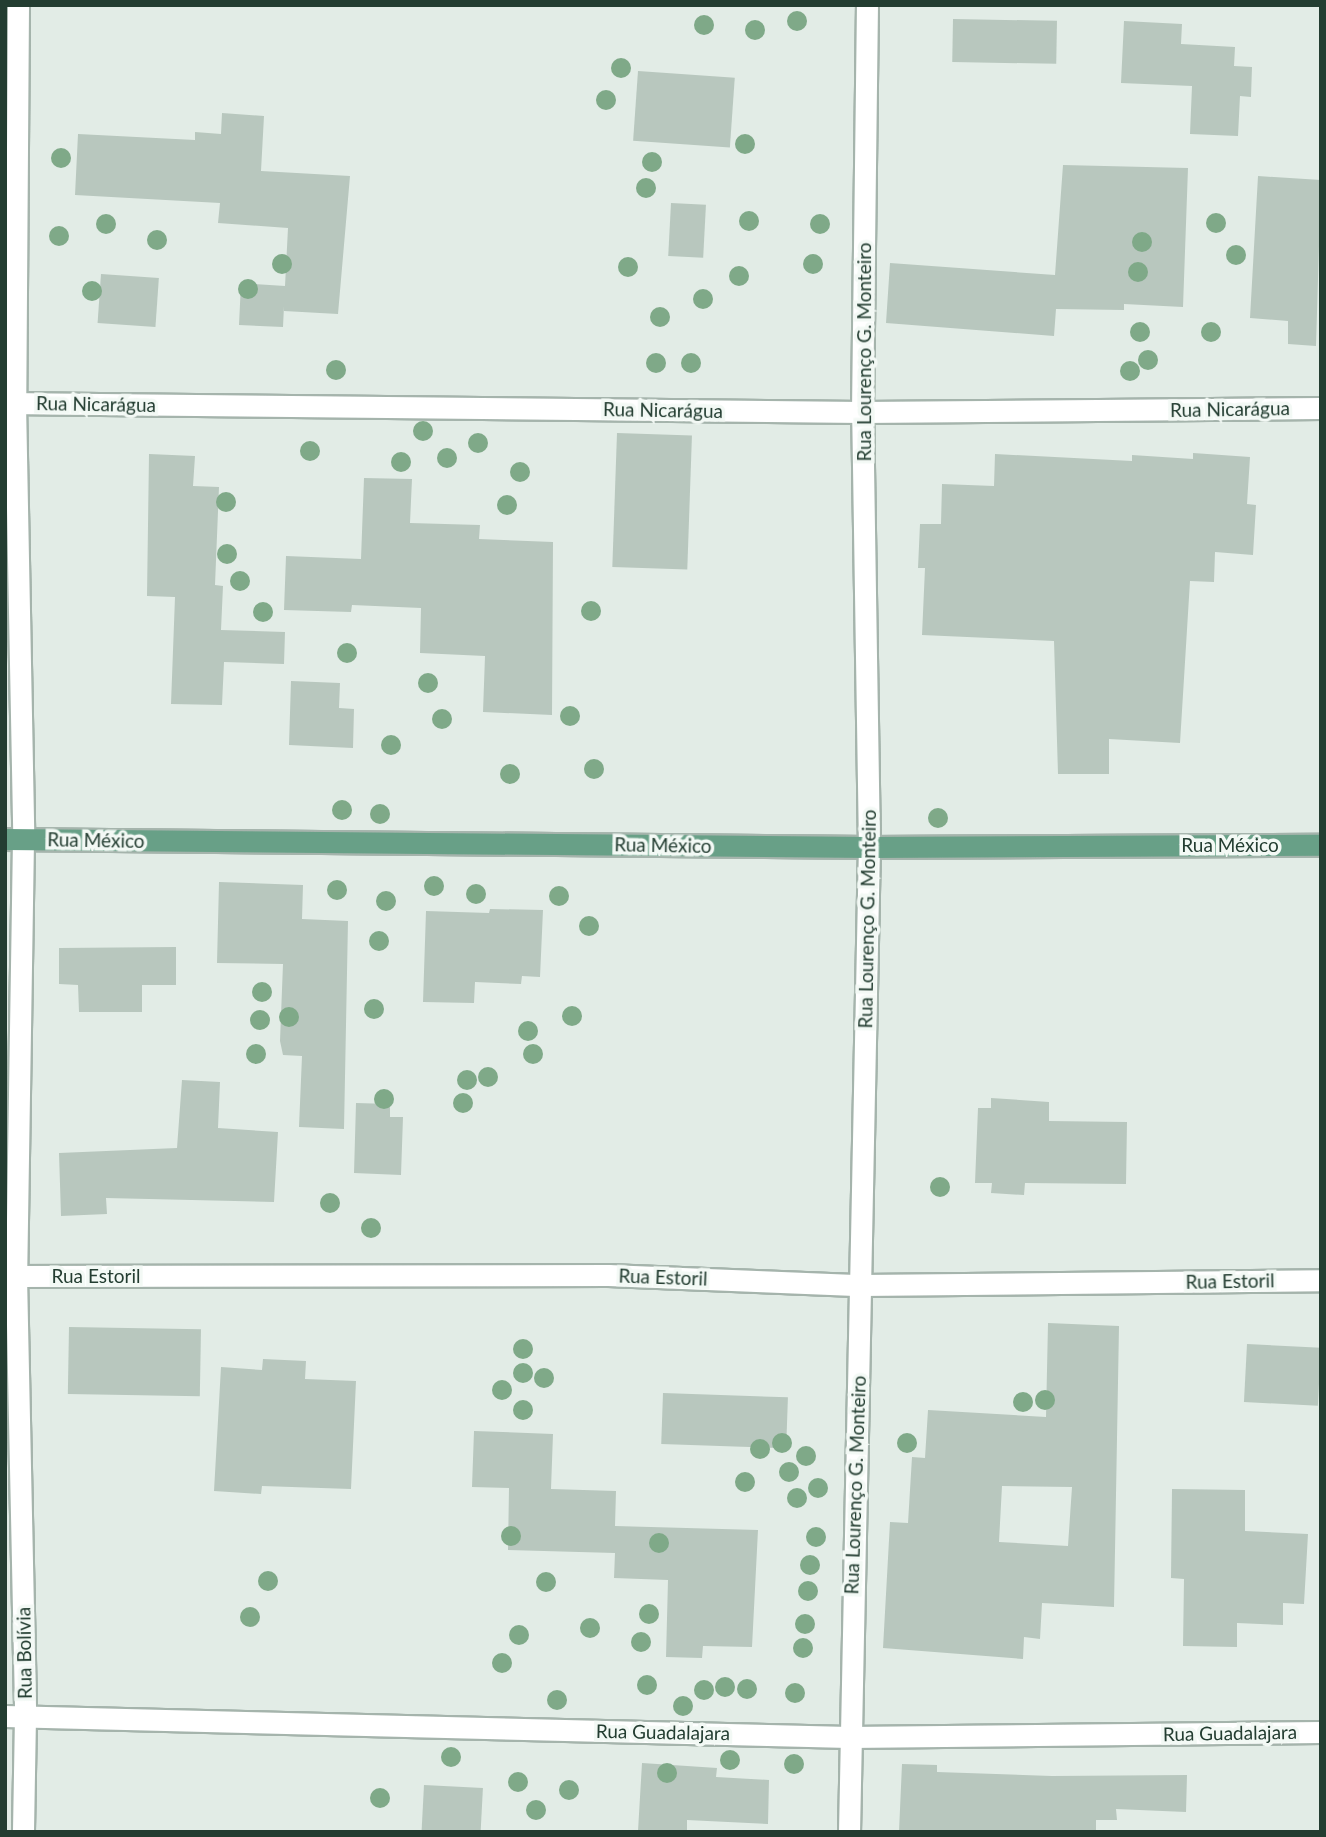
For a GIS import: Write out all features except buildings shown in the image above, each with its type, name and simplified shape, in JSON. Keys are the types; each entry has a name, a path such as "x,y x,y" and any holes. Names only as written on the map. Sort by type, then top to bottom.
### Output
{"main road":[{"name":"Rua México","path":"14,839 869,847 1321,845"}],"street":[{"name":"Rua Bolívia","path":"18,5 10,403 14,839 11,1276 15,1716 23,1832"},
{"name":"Rua Lourenço G. Monteiro","path":"849,1832 869,847 862,412 867,5"},
{"name":"Rua Nicarágua","path":"10,403 862,412 1321,408"},
{"name":"Rua Estoril","path":"11,1276 608,1275 861,1285 1321,1280"},
{"name":"Rua Guadalajara","path":"15,1716 849,1737 1321,1732"}]}
